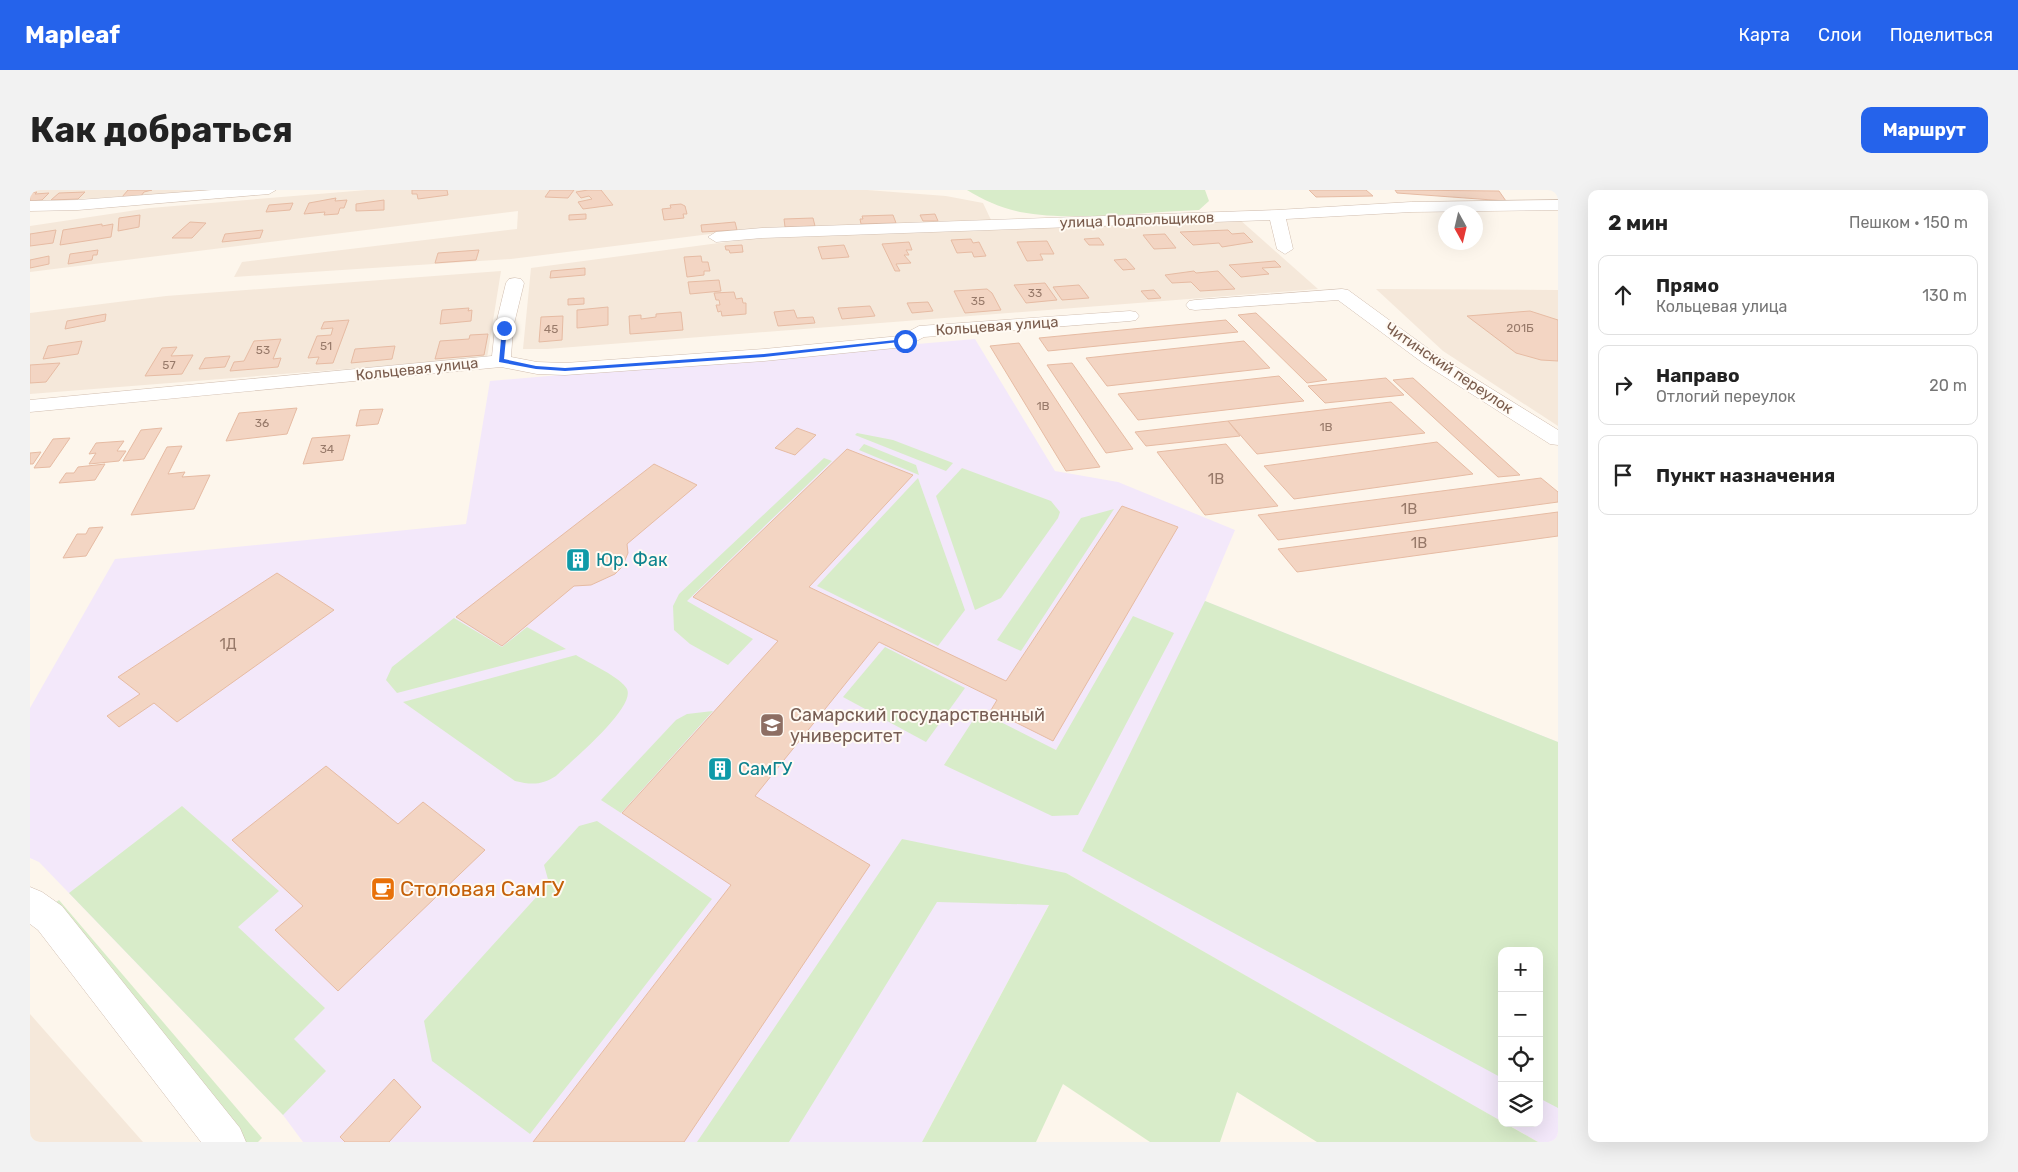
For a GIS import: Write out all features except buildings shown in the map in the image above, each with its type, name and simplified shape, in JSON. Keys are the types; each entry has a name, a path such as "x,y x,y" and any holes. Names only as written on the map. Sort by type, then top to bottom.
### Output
{"street":[{"path":"30,206 78,205 269,190"},
{"name":"улица Подпольщиков","path":"716,237 762,233 1277,215 1411,207 1558,205"},
{"path":"1277,215 1285,249"},
{"path":"501,360 504,328 515,283"},
{"name":"Читинский переулок","path":"1195,305 1342,294 1430,359 1558,439"},
{"name":"Кольцевая улица","path":"30,406 501,360 536,368 565,369 734,358 905,341 919,332 1130,316"},
{"path":"30,904 50,918 226,1142"}],"shaded area":[{"path":"30,190 233,190 30,202"},
{"path":"367,190 867,190 946,196 983,203 991,220 750,229 511,259 234,277 242,262 517,229 518,211 30,272 30,226 150,208"},
{"path":"1239,219 1318,289 547,349 523,349 531,268 749,239"},
{"path":"501,271 487,358 30,394 30,313 166,296"},
{"path":"1376,289 1558,290 1558,426 1443,351"},
{"name":"Самарский государственный университет","path":"975,339 1055,471 1118,482 1235,530 1205,601 1558,742 1558,1142 1538,1142 1512,1127 1543,1127 1543,947 1498,947 1498,1120 1066,873 922,1142 303,1142 283,1115 39,862 30,858 30,708 115,559 466,524 490,381"},
{"path":"30,1014 143,1142 30,1142"}],"green space":[{"path":"967,190 1205,190 1209,201 1199,210 1109,216 1041,215 1020,212 992,203"},
{"path":"857,433 893,440 953,463 946,471 855,435"},
{"path":"864,444 916,465 919,475 859,450"},
{"path":"824,458 832,461 687,601 753,639 728,665 690,644 674,630 673,606 679,594"},
{"path":"962,468 1051,501 1060,512 1058,518 1001,598 975,610 936,496"},
{"path":"918,478 965,610 938,646 817,586"},
{"path":"1114,509 1021,651 997,640 1081,518"},
{"path":"1205,601 1558,742 1558,1108 1543,1100 1543,947 1498,947 1498,1076 1082,851"},
{"path":"1133,616 1174,633 1078,815 1052,816 944,765 979,711 1056,750"},
{"path":"454,618 502,647 527,627 566,649 397,693 386,680 392,667"},
{"path":"885,647 965,688 926,742 843,697"},
{"path":"576,655 604,670 624,685 627,689 627,698 622,709 587,747 556,776 541,783 532,784 515,781 403,702"},
{"path":"713,711 621,813 601,800 676,720 687,714"},
{"path":"182,806 279,891 238,927 325,1008 294,1039 326,1071 283,1115 69,893"},
{"path":"597,821 712,899 530,1134 432,1061 424,1021 549,883 544,865 579,826"},
{"path":"902,839 1066,873 1498,1119 1498,1127 1512,1127 1538,1142 1317,1142 1237,1092 1220,1142 1150,1142 1063,1084 1036,1142 922,1142 1049,905 937,902 789,1142 697,1142"},
{"path":"59,900 262,1138 258,1142 243,1142 48,908"}],"place":[{"name":"Юр. Фак","path":"578,560"},
{"name":"Самарский государственный университет","path":"772,725"},
{"name":"СамГУ","path":"720,769"},
{"name":"Столовая СамГУ","path":"383,889"}],"route":[{"path":"504,328 501,360 536,368 565,369 764,355 905,341"}]}
